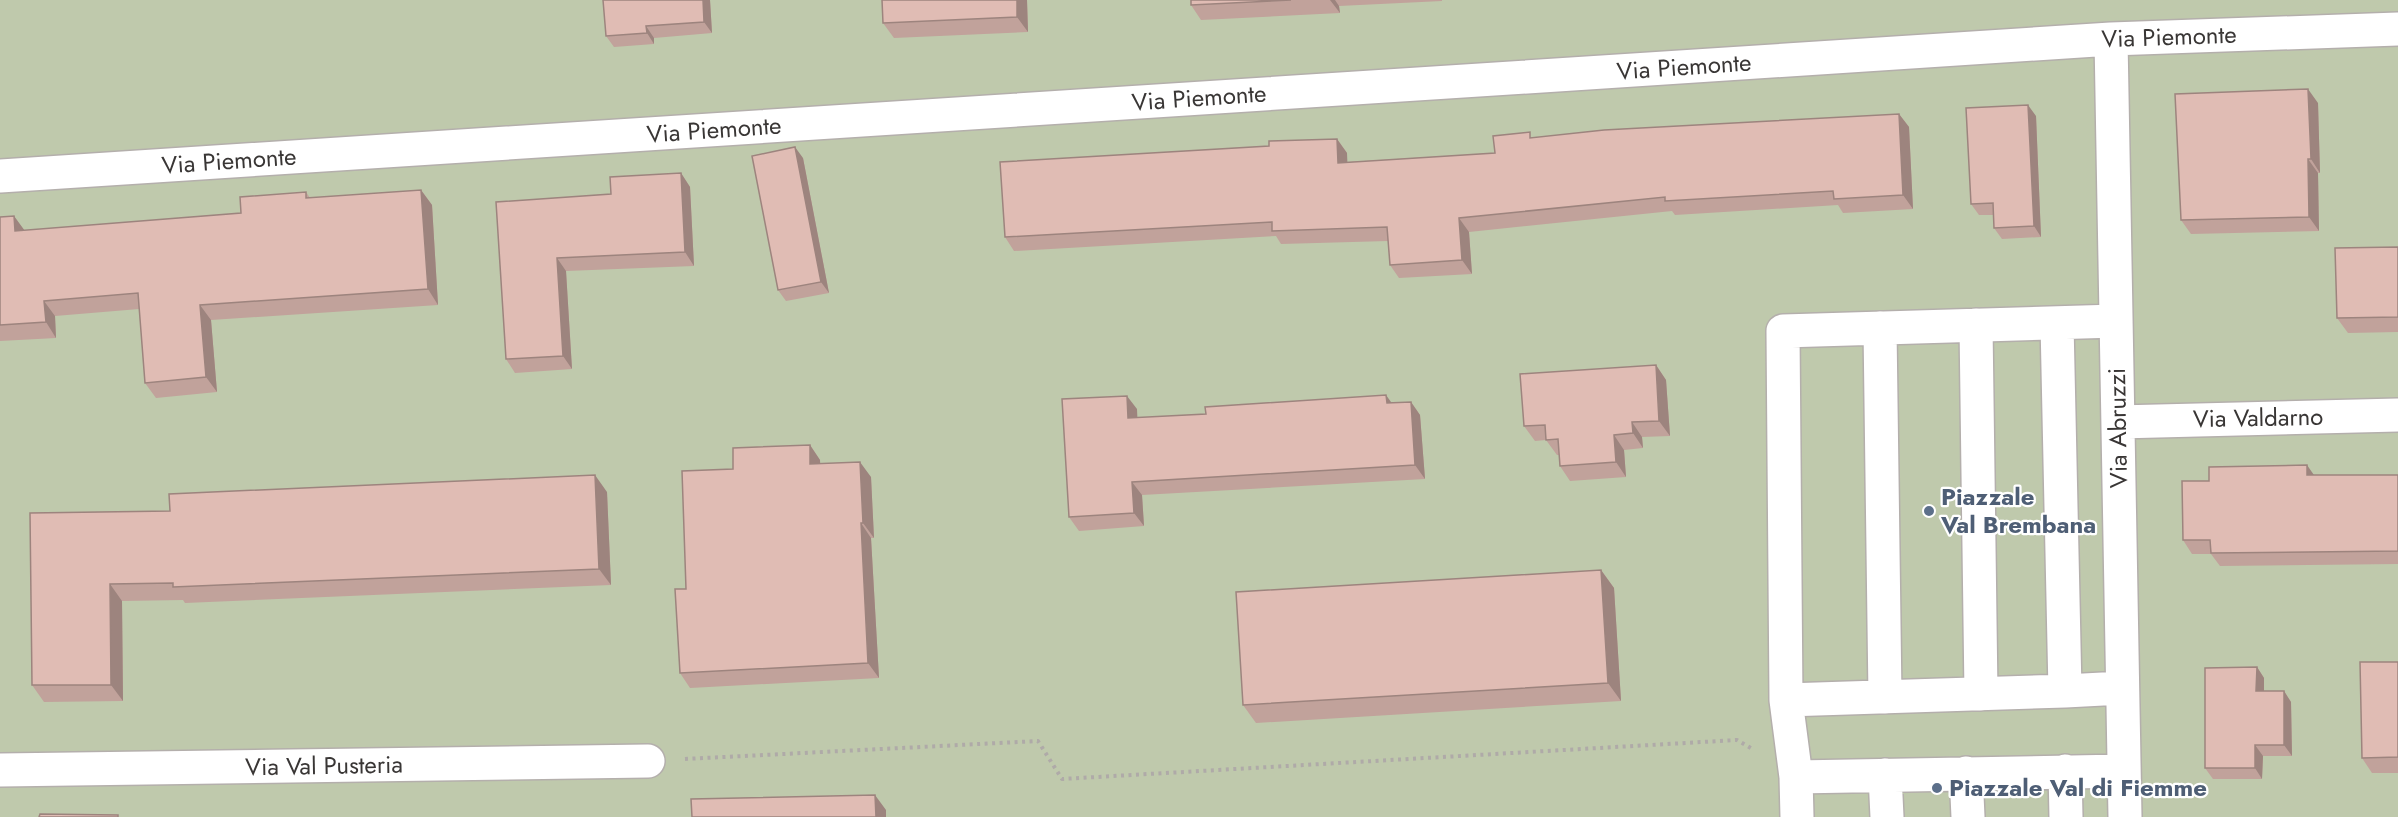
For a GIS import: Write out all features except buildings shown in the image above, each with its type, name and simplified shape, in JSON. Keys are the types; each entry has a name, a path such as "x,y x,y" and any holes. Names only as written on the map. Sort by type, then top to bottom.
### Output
{"street":[{"name":"Via Piemonte","path":"0,176 2111,39 2398,29"},
{"name":"Via Abruzzi","path":"2111,39 2122,688 2111,734 2123,771 2125,817"},
{"path":"1797,817 1796,777 1786,700 1783,331 2116,321"},
{"path":"2057,323 2065,691"},
{"path":"1976,325 1981,693"},
{"path":"1880,328 1885,697"},
{"name":"Via Valdarno","path":"2118,422 2398,415"},
{"path":"1786,700 2122,688"},
{"name":"Via Val Pusteria","path":"0,770 648,761"},
{"path":"2065,771 2066,817"},
{"path":"1796,777 2123,771"},
{"path":"1966,773 1968,817"},
{"path":"1885,775 1887,817"}],"path":[{"path":"648,761 1038,741 1062,779 1737,740 1762,754"}],"green space":[{"path":"0,0 2398,0 2398,817 0,817"}],"place":[{"name":"Piazzale Val Brembana","path":"1929,511"},
{"name":"Piazzale Val di Fiemme","path":"1937,788"}]}
